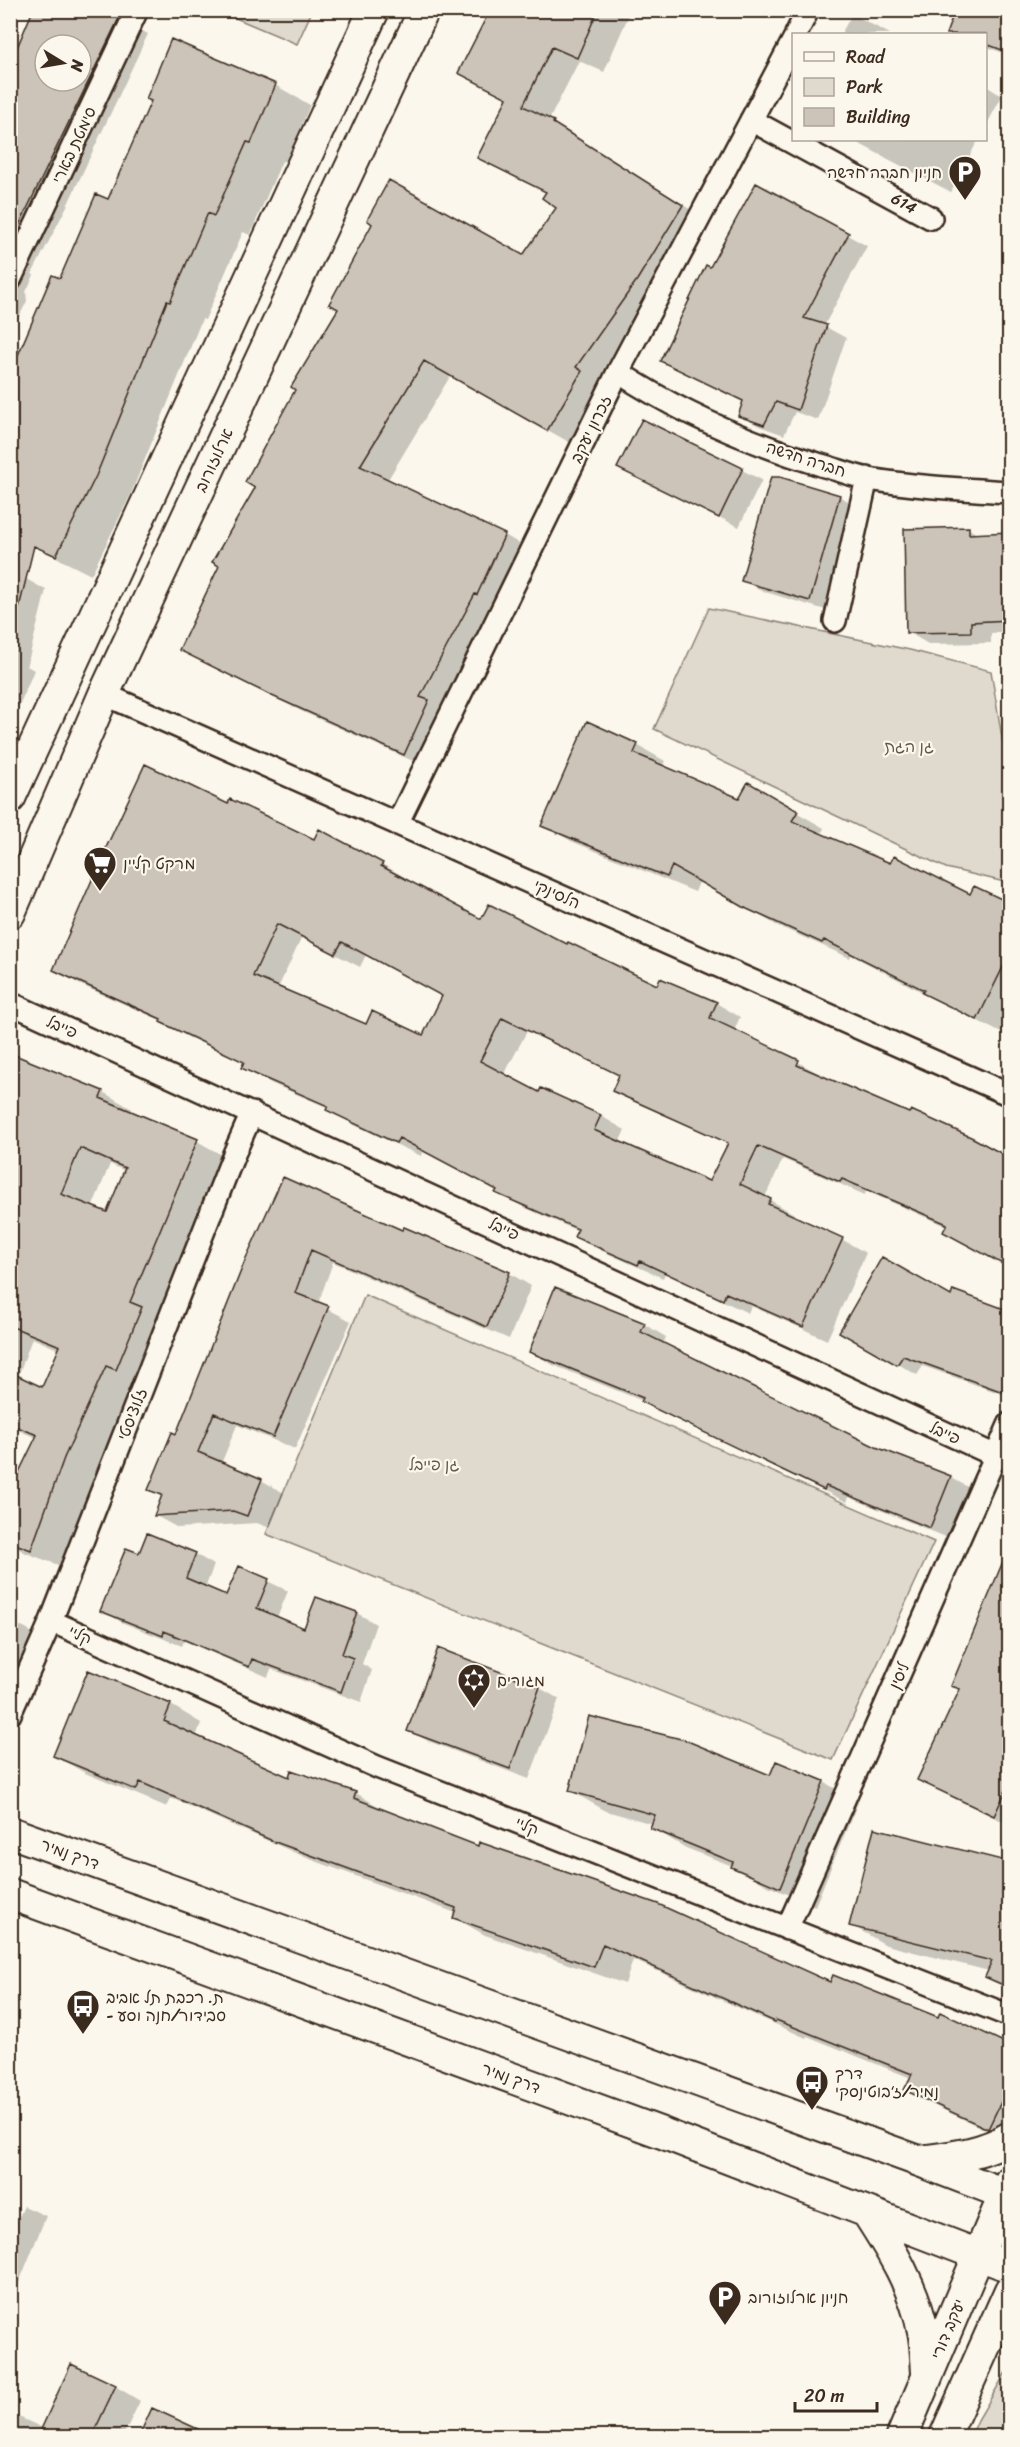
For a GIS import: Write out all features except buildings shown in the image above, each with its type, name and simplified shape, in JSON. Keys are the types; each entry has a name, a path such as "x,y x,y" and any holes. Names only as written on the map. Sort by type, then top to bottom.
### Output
{"main road":[{"path":"11,796 374,10"},
{"name":"ארלוזורוב","path":"10,913 104,694 424,10"},
{"name":"דרך נמיר","path":"10,1832 919,2161 1008,2190"},
{"name":"דרך נמיר","path":"10,1894 662,2133 1010,2267"},
{"path":"919,2161 972,2153 996,2145 1010,2137"},
{"name":"יעקב דורי","path":"902,2436 1008,2190"},
{"path":"868,2214 897,2259 905,2276 924,2332 928,2376"},
{"path":"945,2436 1010,2290"}],"street":[{"name":"סימטת בארי","path":"10,280 137,10"},
{"path":"796,33 808,10"},
{"name":"זכרון יעקב","path":"398,824 618,372 792,43"},
{"name":"614","path":"751,120 931,218"},
{"name":"חברה חדשה","path":"618,372 657,398 738,436 801,459 867,478 936,487 1010,492"},
{"path":"835,621 867,478"},
{"name":"הלסינקי","path":"104,694 1010,1095"},
{"name":"פייבל","path":"10,1004 996,1456"},
{"name":"זלוציסטי","path":"10,1714 51,1621 252,1113"},
{"name":"ליסין","path":"787,1929 1010,1423"},
{"name":"קליי","path":"51,1621 377,1767 1010,2016"}],"green space":[{"path":"312,10 297,44 219,11"},
{"name":"גן הגת","path":"709,608 910,650 991,671 1009,780 1009,883 946,868 654,729"},
{"name":"גן פייבל","path":"365,1295 934,1542 833,1760 266,1534"},
{"path":"1009,2367 1009,2436 971,2436 978,2420"}],"place":[{"name":"חניון חברה חדשה","path":"965,201"},
{"name":"מרקט קליין","path":"100,892"},
{"name":"מגורים","path":"474,1709"},
{"name":"ת. רכבת תל אביב - סבידור/חנה וסע","path":"83,2035"},
{"name":"דרך נמיר/ז׳בוטינסקי","path":"812,2111"},
{"name":"חניון ארלוזורוב","path":"725,2326"}]}
